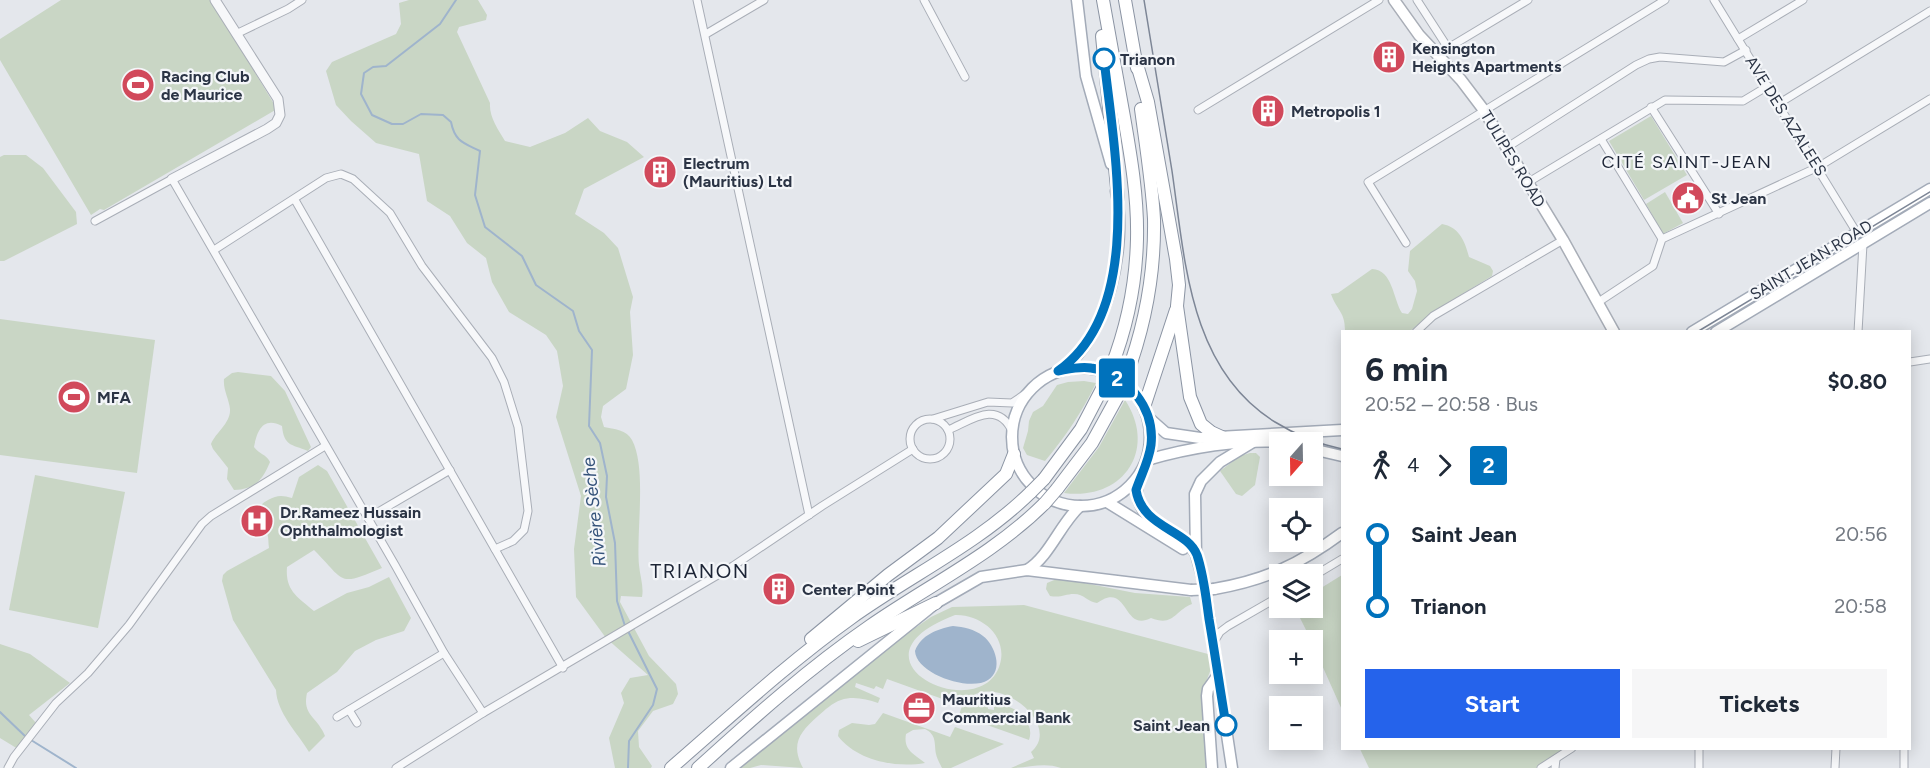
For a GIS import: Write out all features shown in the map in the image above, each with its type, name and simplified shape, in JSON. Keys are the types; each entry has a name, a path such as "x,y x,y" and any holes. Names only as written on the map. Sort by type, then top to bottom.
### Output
{"highway":[{"path":"1097,0 1118,198"},
{"path":"671,768 766,686 850,618 984,533 1031,492 1076,437 1104,385 1124,329 1132,293 1137,240 1132,168 1103,0"},
{"path":"698,768 830,655 895,608 1001,541 1045,502 1092,442 1119,394 1144,323 1154,246 1154,218 1136,61 1125,0"},
{"path":"1136,61 1148,102 1179,285 1177,306 1147,413"},
{"path":"1177,306 1190,397 1197,418 1211,432 1224,438"},
{"path":"766,686 813,636 946,531 1006,474 1014,454"},
{"path":"830,655 936,603"}],"main road":[{"path":"1077,0 1086,76 1118,198 1119,240 1106,304 1083,348 1073,361 1042,379 1028,392 1017,410 1012,431 1014,454 1020,469 1039,492 1060,502 1080,506 1107,502 1122,493 1142,472"},
{"name":"TULIPES ROAD","path":"1394,0 1419,35 1461,80 1483,109 1563,240 1613,330"},
{"name":"SAINT JEAN ROAD","path":"1695,330 1930,189"},
{"name":"SAINT JEAN ROAD","path":"1719,330 1930,203"},
{"path":"1599,307 1609,330"},
{"path":"1058,371 1075,367 1108,372 1123,381 1135,393 1158,428 1173,435 1200,438 1253,438 1341,430"},
{"path":"1147,413 1151,432 1147,460 1136,490 1141,508 1191,546 1197,557"},
{"path":"1147,460 1253,438 1269,440"},
{"path":"1233,768 1204,583 1197,557 1195,494 1201,481 1220,462 1253,438"},
{"path":"1323,451 1341,456"},
{"path":"1107,502 1197,557"},
{"path":"1027,570 1038,562 1066,520 1080,506"},
{"path":"731,768 936,603 981,577 1027,570 1191,591 1214,589 1245,583 1279,572 1320,549 1341,534"},
{"path":"1212,768 1207,696 1208,689 1218,675"}],"street":[{"path":"95,221 276,123 280,115 278,99 215,0"},
{"path":"236,34 302,0"},
{"path":"697,0 808,515"},
{"path":"706,34 764,0"},
{"path":"924,0 965,77"},
{"path":"1198,110 1379,0"},
{"path":"1416,0 1448,48"},
{"path":"1439,56 1448,48 1528,0"},
{"path":"1406,243 1368,182 1483,109 1665,0"},
{"name":"AVE DES AZALEES","path":"1714,0 1857,232"},
{"path":"1738,39 1803,0"},
{"path":"1778,104 1930,11"},
{"path":"1506,148 1636,64 1660,57 1724,62 1746,50"},
{"path":"1527,183 1665,100 1743,101 1768,86"},
{"path":"1599,307 1653,266 1662,239 1818,167 1930,99"},
{"path":"1651,107 1719,214"},
{"path":"1601,139 1662,239"},
{"path":"214,250 326,178 341,174 352,179 390,213 422,266 492,358 504,382 518,427 528,511 524,530 513,541 495,549"},
{"path":"172,179 444,653 483,713"},
{"path":"295,200 563,668"},
{"path":"1418,330 1433,316 1563,240"},
{"path":"1858,330 1863,244"},
{"path":"1911,362 1930,359"},
{"path":"933,419 939,421 948,430 948,447 939,456 922,457 913,449 910,439 913,429 919,422 988,402 1012,403 1028,392"},
{"path":"948,430 981,415 991,413 1008,422 1012,431"},
{"path":"9,768 14,756 56,703 88,673 129,625 202,524 325,446"},
{"path":"396,768 483,713 733,566 808,515 913,449"},
{"path":"368,518 450,470"},
{"path":"1323,570 1341,560"},
{"path":"1213,644 1215,638 1228,626 1269,602"},
{"path":"337,717 444,653"},
{"path":"350,710 357,723"},
{"path":"1541,768 1569,750"},
{"path":"1699,750 1699,768"},
{"path":"1835,768 1836,750"},
{"path":"1904,750 1904,768"},
{"path":"1555,768 1556,759"}],"green space":[{"name":"Racing Club de Maurice","path":"61,0 211,0 277,109 104,210 100,209 91,215 0,60 0,39"},
{"path":"409,0 478,0 487,15 486,20 459,27 457,32 490,103 494,123 505,141 530,147 565,133 588,118 600,131 627,142 644,157 584,189 575,214 604,233 618,248 633,297 630,312 633,355 626,389 603,406 601,417 604,427 620,430 630,437 639,467 638,551 642,597 621,596 620,602 649,656 676,684 678,694 673,704 653,711 638,731 639,747 652,766 651,768 615,768 609,738 624,703 621,693 630,678 648,675 606,638 576,597 574,549 581,496 556,417 563,386 557,351 546,335 509,312 492,282 486,258 467,243 450,216 427,201 419,154 376,143 336,105 326,71 332,62 396,34 401,24 399,3"},
{"path":"1651,116 1687,175 1644,200 1609,141"},
{"path":"26,155 43,168 76,212 77,224 0,261 0,157"},
{"path":"1665,192 1683,223 1663,234 1646,204"},
{"path":"1442,224 1457,232 1463,240 1469,257 1490,266 1493,271 1492,276 1436,310 1411,330 1345,330 1342,315 1331,294 1338,293 1372,269 1384,274 1392,286 1402,313 1408,314 1412,309 1417,291 1415,281 1408,271 1410,251"},
{"name":"MFA","path":"0,319 155,340 137,473 0,455"},
{"path":"238,372 271,376 285,391 311,447 308,451 289,443 282,426 275,423 266,424 259,431 254,447 270,462 267,469 253,486 234,490 227,479 228,468 211,444 230,414 224,379"},
{"path":"1084,381 1096,383 1060,442 1045,461 1027,455 1023,448 1033,412 1043,406 1057,385"},
{"path":"1125,400 1134,419 1138,437 1136,454 1129,468 1118,480 1103,489 1085,493 1064,493 1099,447"},
{"path":"1256,453 1260,457 1255,485 1242,496 1236,494 1220,471 1240,456"},
{"path":"318,465 327,471 382,568 357,578 343,578 314,550 287,567 290,588 314,611 347,593 369,587 389,577 411,618 404,631 376,640 355,651 337,672 307,693 308,711 325,736 309,752 284,714 276,690 233,620 222,581 227,571 269,548 268,535 259,515 263,503 277,496 292,498 299,477"},
{"path":"35,475 125,492 98,628 9,610"},
{"path":"1341,576 1341,708 1323,667 1323,630 1306,630 1300,618 1323,618 1323,587"},
{"path":"1059,578 1135,593 1190,597 1192,604 1165,621 1151,618 1142,621 1135,619 1115,598 1107,598 1097,603 1077,594 1050,596 1046,589 1047,583"},
{"path":"1024,605 1208,654 1211,669 1202,692 1208,768 1061,768 1042,765 1011,768 1034,758 1031,752 1039,741 1039,728 1033,716 1022,705 994,692 980,692 969,699 972,704 988,703 988,709 994,710 994,706 1001,705 1021,714 1029,726 1029,740 959,715 962,706 887,679 883,689 876,686 874,689 856,683 855,687 880,698 878,703 860,698 841,700 829,707 806,728 797,745 799,760 803,768 761,765 739,768 905,635 931,617 952,607","holes":["955,615 983,623 996,636 1000,644 1000,664 988,682 969,690 946,688 926,680 912,667 909,651 922,633"]},
{"path":"0,644 30,654 70,683 29,715 36,723 18,749 0,738"},
{"path":"883,713 950,737 955,727 1004,744 951,768 942,768 936,756 933,737 925,729 913,730 906,734 908,748 925,763 914,764 890,763 866,757 846,745 838,736 839,730 852,723 875,724"},
{"path":"1360,750 1565,750 1536,768 1369,768"}],"water":[{"path":"953,626 976,632 991,645 997,664 993,676 988,680 969,684 945,679 924,667 918,659 915,651 925,637"}],"waterway":[{"name":"Rivière Sèche","path":"456,0 440,24 386,66 373,67 364,73 361,94 372,115 392,124 403,124 421,114 443,115 451,122 458,138 480,151 475,195 485,227 522,256 536,285 573,311 579,331 592,350 589,426 600,443 607,476 606,497 615,543 617,601 625,626"},
{"name":"Rivière Sèche","path":"628,631 657,689 653,705 629,741 628,768"},
{"path":"0,712 26,737"},
{"path":"31,740 76,768"}],"tram line":[{"path":"1144,0 1181,240 1196,310 1208,343 1224,373 1246,400 1291,431 1316,442 1341,449"},
{"path":"1700,330 1930,192"}],"bus line":[{"name":"2","path":"1104,59 1118,198 1119,240 1106,304 1083,348 1073,361 1058,371 1075,367 1108,372 1123,381 1144,407 1149,418 1150,446 1136,490 1137,497 1146,514 1191,546 1196,554 1204,583 1226,725"}],"place":[{"name":"Kensington Heights Apartments","path":"1389,57"},
{"name":"Trianon","path":"1104,59"},
{"name":"Racing Club de Maurice","path":"138,85"},
{"name":"Metropolis 1","path":"1268,111"},
{"name":"Electrum (Mauritius) Ltd","path":"660,172"},
{"name":"St Jean","path":"1688,198"},
{"name":"MFA","path":"74,397"},
{"name":"Dr.Rameez Hussain Ophthalmologist","path":"257,521"},
{"name":"Center Point","path":"779,589"},
{"name":"Mauritius Commercial Bank","path":"919,708"},
{"name":"Saint Jean","path":"1226,725"}],"district":[{"name":"CITÉ SAINT-JEAN","path":"1687,162"},
{"name":"TRIANON","path":"700,571"}]}
